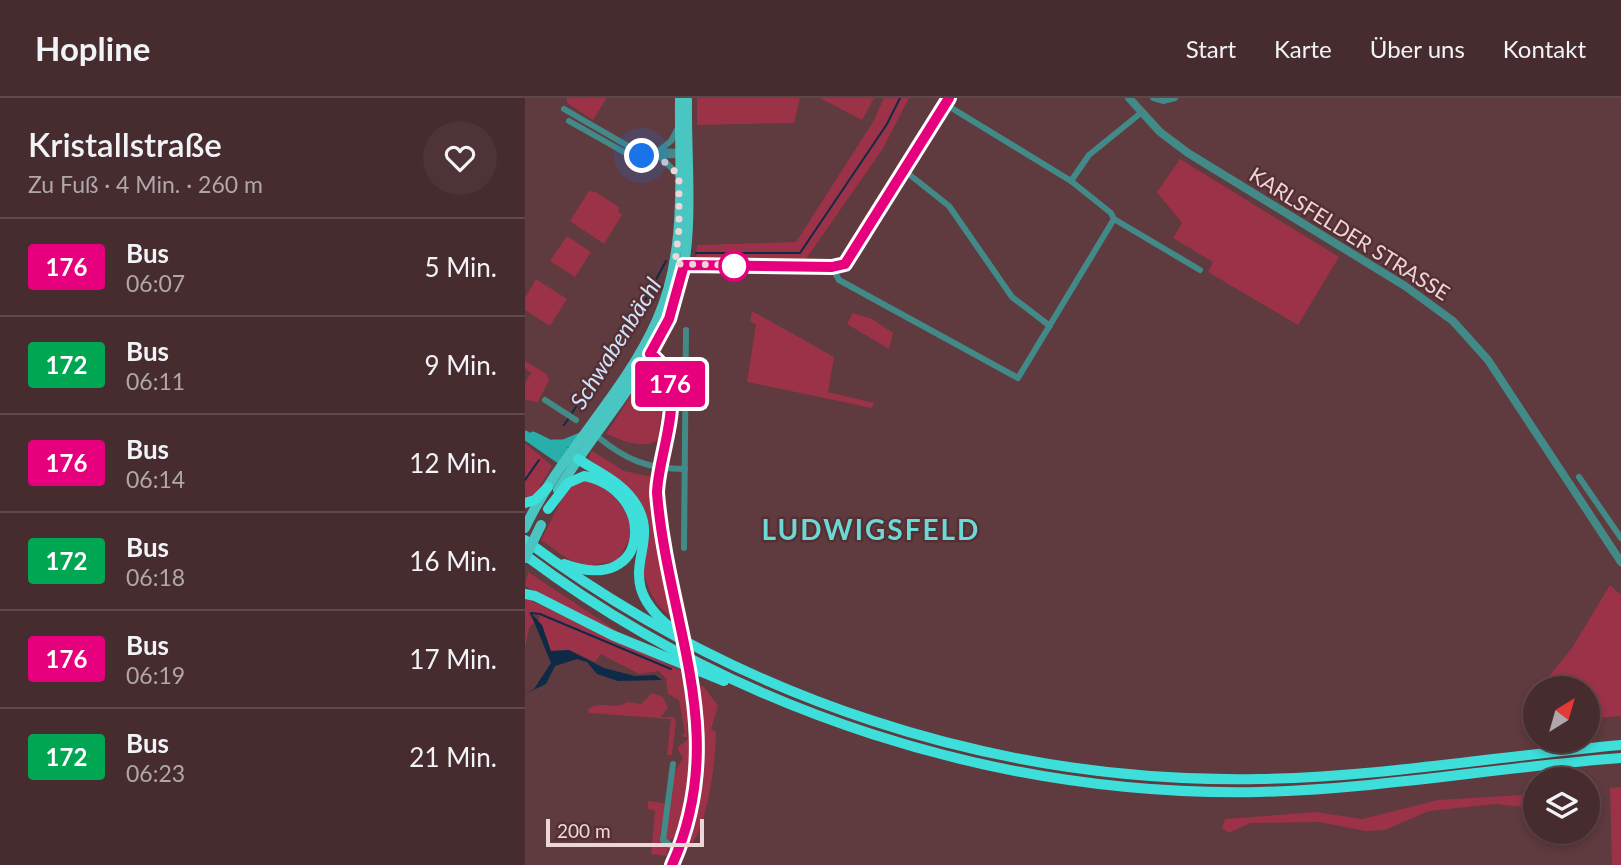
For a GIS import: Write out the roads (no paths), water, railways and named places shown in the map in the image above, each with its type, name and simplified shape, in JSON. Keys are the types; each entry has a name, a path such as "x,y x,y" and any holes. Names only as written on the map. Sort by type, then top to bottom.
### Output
{"highway":[{"path":"572,459 615,482 635,502 643,522 638,572 642,593 655,615 695,647"},
{"path":"548,509 572,480 588,477 624,500 633,515 636,531 633,547 626,557 604,571 585,571 549,558"},
{"path":"525,503 535,500 548,486"},
{"path":"525,540 636,614 695,647 802,696 880,724 1002,756 1106,773 1218,780 1304,778 1621,745"},
{"path":"525,557 641,631 763,693 830,720 937,754 1058,778 1162,789 1311,790 1621,758"},
{"path":"525,594 702,675 763,693"}],"main road":[{"path":"525,528 548,486 572,459 645,356 680,264 680,98"},
{"path":"680,264 679,175 687,98"},
{"path":"525,557 581,437 645,356"},
{"path":"525,434 572,459"},
{"path":"525,434 550,443 572,459"},
{"path":"550,443 564,443 581,437"}],"street":[{"name":"KARLSFELDER STRASSE","path":"1129,98 1163,135 1188,153 1405,286 1453,321 1489,360 1621,562"},
{"path":"1153,98 1163,101 1175,98"},
{"path":"680,264 842,265 849,260 947,101 1071,181 1111,213 1114,219 1201,270"},
{"path":"1071,181 1089,155 1142,112"},
{"path":"679,175 659,153 635,150 579,118 566,115 625,154 659,153 682,154"},
{"path":"659,153 673,139 680,124"},
{"path":"905,171 949,206 1012,297 1050,326"},
{"path":"832,267 839,280 997,369 1011,376 1020,376 1114,219"},
{"path":"684,548 686,330"},
{"path":"645,356 670,383 673,401 658,468 659,514 698,721 698,772 690,819 672,865"},
{"path":"545,400 576,420"},
{"path":"598,437 625,458 658,468 685,469"},
{"path":"1579,477 1621,538"},
{"path":"673,764 663,840 678,850"}],"water":[{"path":"530,612 542,625 551,651 569,650 604,668 635,676 655,675 662,680 618,681 597,674 587,662 577,659 555,666 546,684 525,694 534,689 551,663"}],"waterway":[{"name":"Schwabenbächl","path":"696,253 800,253 887,124 900,98"},
{"name":"Schwabenbächl","path":"572,413 643,304 666,261"},
{"name":"Schwabenbächl","path":"564,425 569,418"},
{"name":"Schwabenbächl","path":"525,480 539,460"},
{"path":"531,613 540,614 671,669"}],"district":[{"name":"LUDWIGSFELD","path":"871,529"}]}
